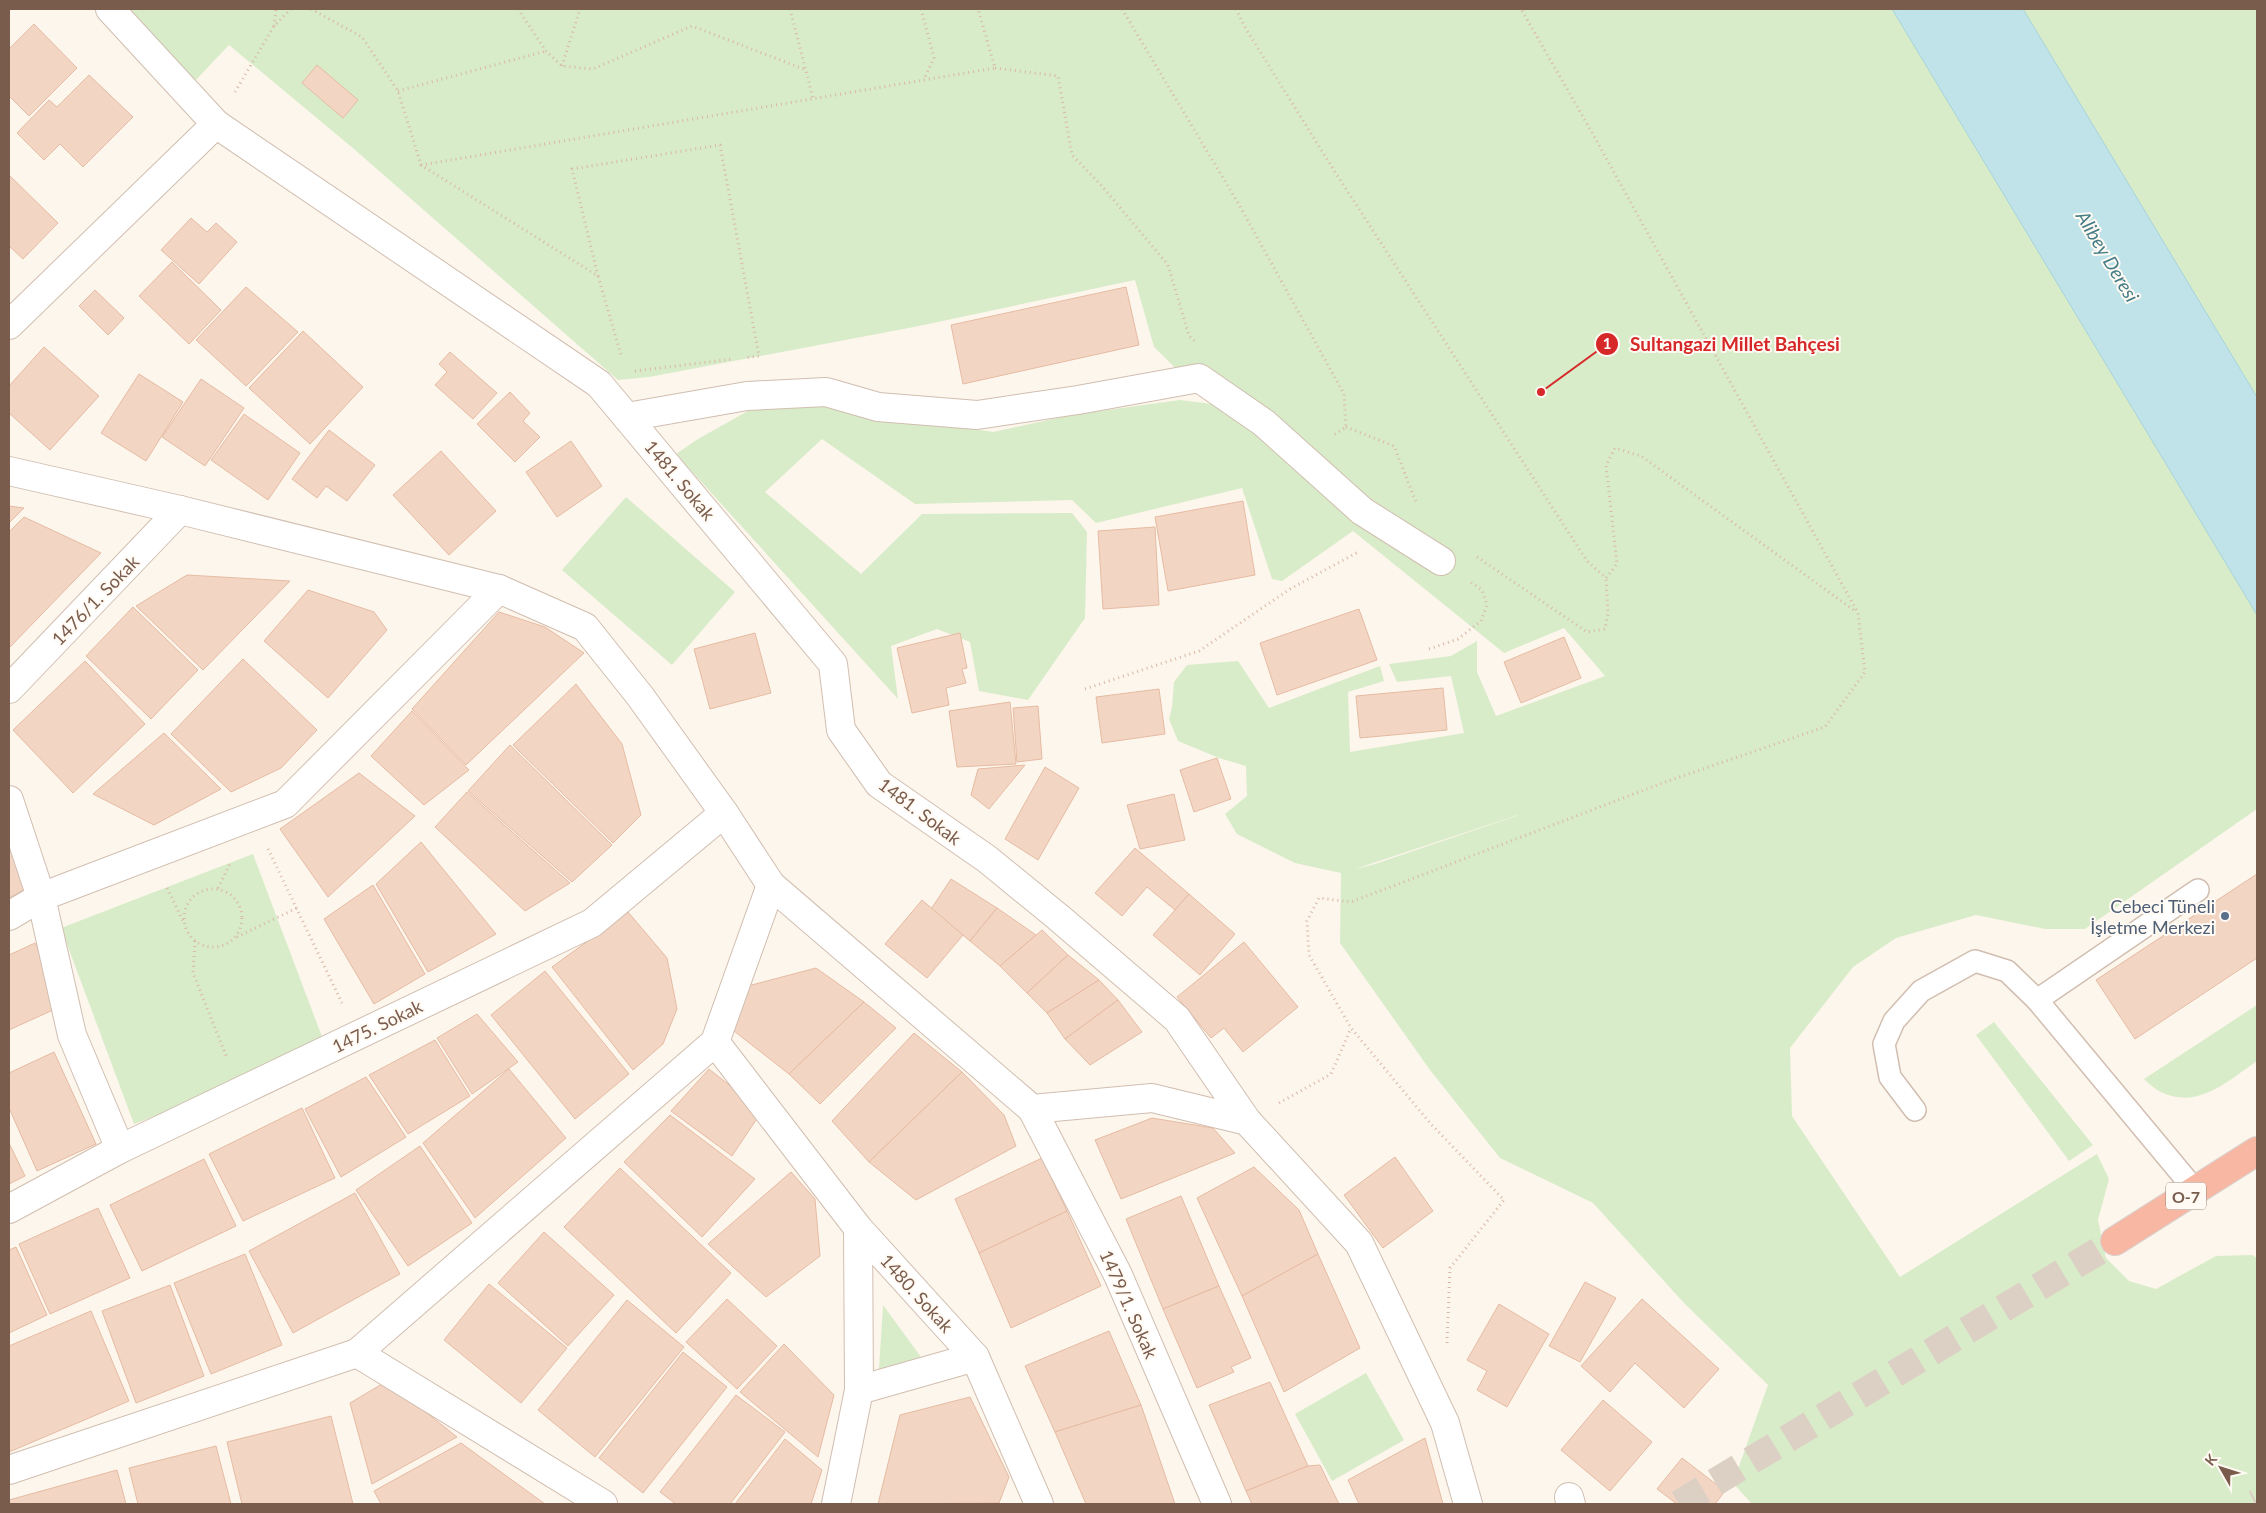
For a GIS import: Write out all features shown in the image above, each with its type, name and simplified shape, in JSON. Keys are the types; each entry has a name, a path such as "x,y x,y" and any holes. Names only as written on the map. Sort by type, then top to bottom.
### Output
{"highway":[{"name":"O-7","path":"2114,1241 2257,1151"}],"street":[{"name":"1481. Sokak","path":"110,9 216,124 600,384 833,664 841,730 879,784 987,859 1058,917 1176,1019 1247,1121 1359,1243 1445,1423 1468,1504"},
{"path":"9,325 216,124"},
{"path":"627,418 747,396 826,392 878,407 977,415 1078,400 1199,378 1264,423 1362,511 1441,561"},
{"path":"9,471 180,510 499,588 585,627 640,696 724,813 771,885 1032,1109 1152,1098 1247,1121"},
{"name":"1476/1. Sokak","path":"9,689 180,510"},
{"path":"9,916 40,897 285,804 499,588"},
{"path":"9,800 40,897 72,1035 120,1149"},
{"name":"1475. Sokak","path":"9,1209 120,1149 592,923 724,813"},
{"path":"9,1470 357,1353 715,1042 771,885"},
{"name":"1480. Sokak","path":"715,1042 858,1228 976,1358 1039,1504"},
{"name":"1479/1. Sokak","path":"1032,1109 1118,1275 1217,1504"},
{"path":"836,1504 859,1390 858,1228"},
{"path":"357,1353 603,1504"},
{"path":"859,1390 976,1358"}],"lane":[{"path":"2037,1000 2198,890"},
{"path":"1915,1110 1890,1077 1884,1044 1894,1021 1921,991 1976,961 2007,972 2037,1000 2195,1190"}],"path":[{"path":"274,26 276,9"},
{"path":"216,124 274,26 291,9"},
{"path":"311,9 362,37 398,91 421,165 598,276"},
{"path":"518,9 546,51 562,66 593,69 692,26 806,70"},
{"path":"562,66 580,9"},
{"path":"790,9 813,98"},
{"path":"921,9 934,58 924,79"},
{"path":"978,9 995,68"},
{"path":"1122,9 1238,203 1344,394 1346,427"},
{"path":"1236,9 1246,29 1335,172 1587,561 1606,578"},
{"path":"1447,1346 1450,1268 1504,1200 1430,1123 1351,1028 1309,955 1307,921 1319,898 1351,902 1668,781 1825,726 1865,672 1858,613 1590,129 1521,9"},
{"path":"398,91 546,51"},
{"path":"421,165 995,68 1058,76 1072,155 1102,186 1168,266 1189,336 1204,348"},
{"path":"623,362 598,276 572,169 720,145 759,356 648,371 633,371"},
{"path":"1326,439 1346,427"},
{"path":"1346,427 1394,446 1417,506"},
{"path":"1470,552 1587,632 1605,629 1608,614 1606,578 1618,564 1606,465 1615,448 1641,456 1858,613"},
{"path":"1085,689 1199,651 1290,589 1359,552 1388,528"},
{"path":"1429,649 1458,640 1481,622 1487,605 1482,590 1441,561"},
{"path":"252,817 358,1035"},
{"path":"237,937 241,929 243,915 239,902 224,890 211,889 200,892 190,899 184,914 188,933 203,946 216,948 226,945 237,937 296,908"},
{"path":"195,941 193,973 221,1044 243,1090"},
{"path":"1247,1121 1332,1074 1351,1028"}],"green space":[{"path":"123,9 1892,9 2257,615 2257,809 2085,929 2045,929 1976,915 1896,938 1853,967 1790,1048 1792,1116 1900,1277 2097,1154 2109,1179 2098,1220 2106,1258 2129,1281 2156,1289 2216,1256 2252,1255 2257,1258 2257,1504 1752,1504 1733,1483 1768,1385 1684,1303 1593,1203 1500,1158 1430,1070 1340,943 1341,873 1295,863 1237,834 1225,814 1247,796 1246,766 1219,758 1178,741 1169,719 1174,682 1187,665 1238,661 1269,708 1380,666 1384,681 1348,692 1350,752 1464,733 1451,676 1397,682 1389,664 1451,656 1477,641 1477,672 1496,716 1605,676 1564,628 1504,653 1353,531 1282,581 1272,579 1242,488 1096,523 1072,500 915,504 822,439 765,492 861,574 922,514 1072,513 1087,532 1085,618 1028,700 979,691 970,642 937,629 891,646 898,699 676,454 698,439 748,411 825,400 927,422 993,432 1071,415 1180,400 1212,404 1154,347 1135,280 914,327 649,377 618,380 354,149 229,45 193,83","holes":["1519,815 1375,864 1355,869"]},
{"path":"2023,9 2257,9 2257,397"},
{"path":"626,497 735,592 672,665 562,570"},
{"path":"253,854 327,1050 134,1124 61,928"},
{"path":"2257,1005 2257,1061 2224,1084 2201,1095 2176,1097 2160,1092 2144,1079"},
{"path":"1994,1022 2093,1145 2069,1161 1976,1035"},
{"path":"883,1305 921,1357 879,1369"},
{"path":"1366,1373 1404,1440 1332,1481 1295,1414"}],"water":[{"name":"Alibey Deresi","path":"1892,9 2023,9 2257,397 2257,615"}],"building":[{"path":"34,24 77,68 29,116 9,96 9,49"},
{"path":"317,65 358,100 343,118 302,83"},
{"path":"89,75 133,117 83,167 60,144 44,160 17,133 49,100 57,107"},
{"path":"9,175 58,223 23,259 9,246"},
{"path":"191,218 207,232 216,223 237,242 199,284 161,250"},
{"path":"172,262 221,310 189,344 139,296"},
{"path":"246,287 298,332 246,386 196,340"},
{"path":"1126,287 1139,345 963,384 951,325"},
{"path":"95,290 124,318 108,335 79,306"},
{"path":"303,331 363,387 310,444 249,388"},
{"path":"44,347 99,396 50,450 9,413 9,386"},
{"path":"450,352 497,393 473,419 435,385 447,372 439,364"},
{"path":"139,374 183,402 146,461 101,433"},
{"path":"201,379 244,408 205,466 162,437"},
{"path":"510,392 530,413 523,421 540,437 515,462 477,424"},
{"path":"244,414 300,453 268,500 211,460"},
{"path":"329,430 375,465 347,501 326,486 317,498 292,479"},
{"path":"571,441 602,486 557,517 526,472"},
{"path":"441,451 496,511 449,555 393,495"},
{"path":"1243,501 1255,575 1168,591 1155,517"},
{"path":"9,506 24,508 9,523"},
{"path":"24,517 101,553 9,648 9,532"},
{"path":"1155,527 1159,605 1103,609 1098,531"},
{"path":"187,575 290,581 203,670 136,606"},
{"path":"308,590 374,612 387,630 328,698 264,641"},
{"path":"133,607 198,670 151,719 86,656"},
{"path":"1359,609 1377,660 1277,695 1260,643"},
{"path":"499,612 545,627 584,653 466,765 412,709"},
{"path":"755,633 771,693 710,709 694,649"},
{"path":"960,633 967,668 962,669 966,683 946,688 949,705 912,713 897,648"},
{"path":"1564,637 1581,678 1521,703 1504,662"},
{"path":"243,659 317,730 281,768 231,792 171,734"},
{"path":"85,661 145,724 73,793 13,730"},
{"path":"576,684 622,744 641,815 613,843 513,745"},
{"path":"1443,688 1447,730 1360,738 1356,696"},
{"path":"1159,689 1165,734 1102,743 1096,697"},
{"path":"1010,702 1016,764 957,767 949,711"},
{"path":"1038,706 1042,759 1017,762 1013,708"},
{"path":"412,711 469,770 424,805 371,756"},
{"path":"164,733 221,789 154,825 93,794"},
{"path":"510,745 612,845 572,882 468,791"},
{"path":"1217,758 1231,799 1194,812 1180,770"},
{"path":"1025,765 989,809 971,795 978,769"},
{"path":"1045,767 1079,788 1038,860 1005,839"},
{"path":"359,773 415,816 328,897 280,829"},
{"path":"467,792 570,883 525,911 435,827"},
{"path":"1174,794 1185,840 1140,849 1127,805"},
{"path":"9,827 27,888 9,898"},
{"path":"421,842 496,934 428,972 376,884"},
{"path":"1135,848 1189,894 1175,910 1147,887 1122,916 1095,893"},
{"name":"Cebeci Tüneli İşletme Merkezi","path":"2257,874 2257,958 2135,1039 2096,980"},
{"path":"951,879 997,908 970,941 931,909"},
{"path":"373,885 425,974 374,1004 324,919"},
{"path":"1189,894 1235,934 1200,975 1153,935"},
{"path":"922,900 963,935 927,978 885,944"},
{"path":"997,908 1036,935 1000,966 970,941"},
{"path":"628,912 667,958 677,1009 663,1044 633,1070 552,967"},
{"path":"1042,930 1068,955 1027,993 1000,966"},
{"path":"1244,942 1298,1007 1243,1052 1224,1028 1211,1038 1177,997"},
{"path":"35,943 64,1005 9,1030 9,955"},
{"path":"1068,955 1099,980 1047,1013 1027,993"},
{"path":"816,968 864,1002 789,1074 734,1031 748,986"},
{"path":"545,971 629,1074 575,1119 491,1015"},
{"path":"1099,980 1118,1000 1065,1039 1047,1013"},
{"path":"1118,1000 1142,1032 1090,1065 1065,1039"},
{"path":"864,1002 896,1028 820,1104 789,1074"},
{"path":"477,1014 518,1062 472,1094 437,1038"},
{"path":"914,1033 962,1072 869,1162 832,1121"},
{"path":"435,1040 470,1096 408,1134 369,1075"},
{"path":"54,1052 96,1144 37,1171 9,1108 9,1073"},
{"path":"509,1069 566,1138 475,1218 423,1143"},
{"path":"709,1069 762,1111 732,1156 671,1111"},
{"path":"962,1072 1004,1115 1016,1146 916,1200 869,1162"},
{"path":"366,1077 406,1137 341,1177 305,1109"},
{"path":"302,1108 335,1178 243,1221 209,1154"},
{"path":"670,1115 755,1179 702,1237 624,1162"},
{"path":"1152,1118 1213,1128 1235,1153 1121,1199 1095,1140"},
{"path":"9,1143 25,1176 9,1184"},
{"path":"420,1146 472,1223 408,1266 356,1190"},
{"path":"1395,1157 1433,1211 1383,1248 1344,1195"},
{"path":"1042,1158 1067,1211 979,1253 955,1199"},
{"path":"204,1159 236,1226 142,1271 110,1205"},
{"path":"1254,1167 1299,1210 1318,1254 1242,1296 1197,1198"},
{"path":"620,1168 731,1273 676,1333 564,1227"},
{"path":"791,1172 815,1199 820,1256 766,1297 708,1244"},
{"path":"355,1193 400,1274 293,1333 249,1251"},
{"path":"1181,1196 1219,1286 1163,1309 1126,1219"},
{"path":"98,1208 130,1278 50,1314 19,1244"},
{"path":"1067,1211 1101,1286 1011,1328 979,1253"},
{"path":"544,1232 614,1295 568,1346 498,1283"},
{"path":"16,1247 47,1315 9,1333 9,1250"},
{"path":"245,1254 282,1345 211,1374 174,1283"},
{"path":"1318,1254 1360,1348 1284,1392 1242,1296"},
{"path":"1585,1282 1616,1298 1580,1362 1549,1346"},
{"path":"489,1284 567,1348 521,1403 444,1340"},
{"path":"170,1285 204,1376 136,1403 102,1311"},
{"path":"1219,1286 1251,1358 1231,1367 1234,1372 1197,1388 1163,1309"},
{"path":"727,1299 777,1346 737,1389 686,1342"},
{"path":"1642,1299 1719,1369 1684,1408 1635,1363 1610,1392 1581,1366"},
{"path":"627,1300 684,1347 595,1457 538,1410"},
{"path":"1499,1304 1549,1334 1507,1407 1477,1390 1487,1371 1467,1360"},
{"path":"91,1311 129,1401 9,1452 9,1346"},
{"path":"1109,1331 1141,1405 1055,1432 1025,1366"},
{"path":"784,1344 834,1395 818,1457 740,1392"},
{"path":"683,1352 727,1387 643,1493 599,1458"},
{"path":"387,1381 457,1437 372,1484 350,1403"},
{"path":"1270,1382 1308,1466 1246,1491 1209,1405"},
{"path":"736,1395 785,1432 730,1504 676,1504 660,1492"},
{"path":"970,1397 1009,1477 999,1503 878,1504 900,1415"},
{"path":"1603,1400 1652,1442 1610,1491 1561,1450"},
{"path":"1141,1405 1175,1504 1086,1504 1055,1432"},
{"path":"331,1416 353,1504 242,1504 227,1442"},
{"path":"1425,1438 1443,1504 1359,1504 1348,1480"},
{"path":"785,1439 822,1470 811,1504 735,1504"},
{"path":"461,1443 545,1504 381,1504 374,1491"},
{"path":"216,1446 231,1504 138,1504 129,1468"},
{"path":"1682,1458 1725,1491 1715,1504 1677,1504 1657,1489"},
{"path":"1320,1465 1339,1504 1252,1504 1246,1491 1308,1466"},
{"path":"117,1470 126,1504 9,1504 9,1500"}],"tunnel":[{"path":"1679,1504 2115,1241"}],"place":[{"name":"Sultangazi Millet Bahçesi","path":"1541,392"},
{"name":"Cebeci Tüneli İşletme Merkezi","path":"2225,916"}]}
